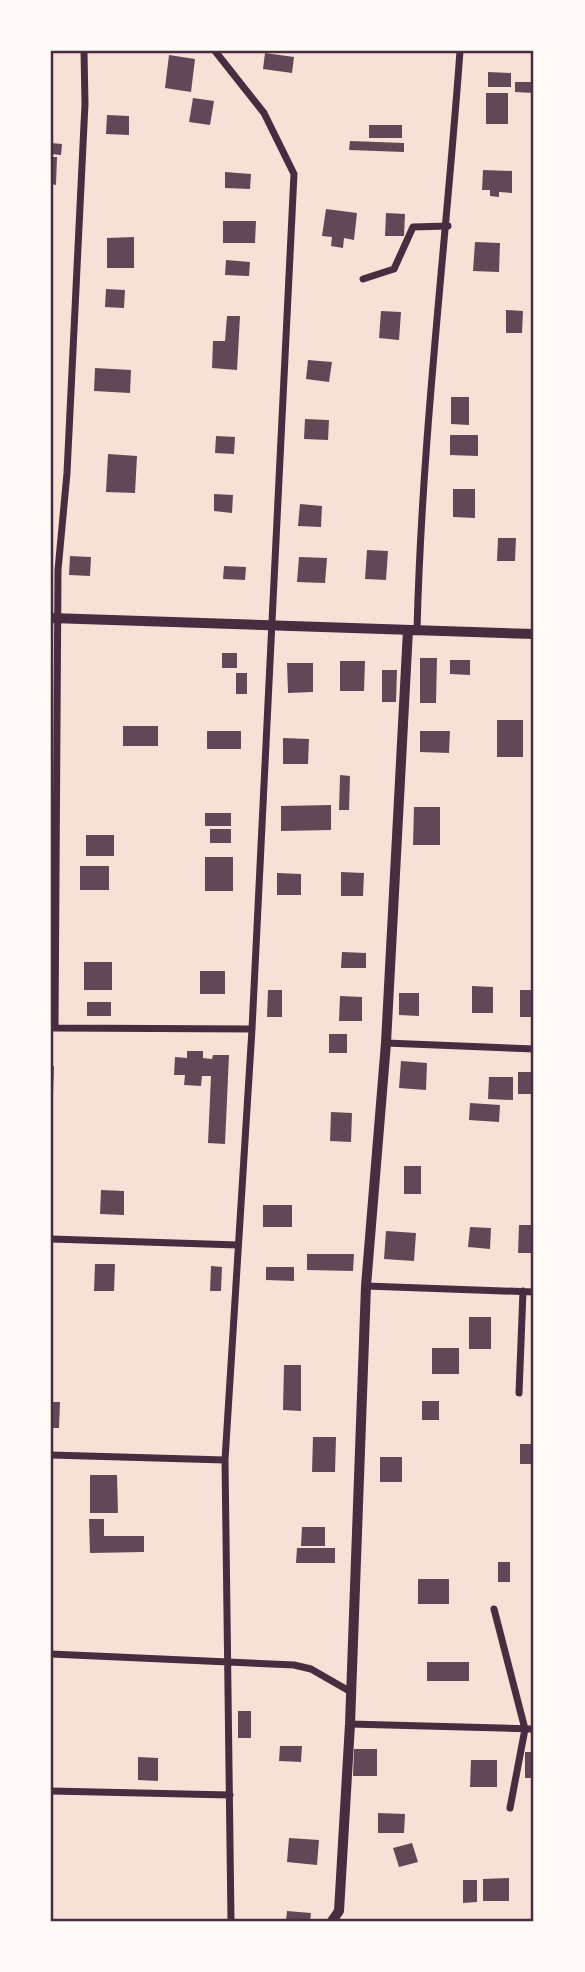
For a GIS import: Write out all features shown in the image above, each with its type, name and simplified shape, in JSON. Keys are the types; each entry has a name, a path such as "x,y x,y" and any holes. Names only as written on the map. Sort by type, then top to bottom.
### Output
{"street":[{"path":"84,51 84,131 67,473 54,618 53,1028 252,1029"},
{"path":"215,51 264,113 294,174 274,625 225,1460 231,1921"},
{"path":"332,1921 339,1911 350,1724 366,1286 386,1043 425,448 447,226 460,51"},
{"path":"363,279 394,269 414,227 447,226"},
{"path":"54,618 534,634"},
{"path":"386,1043 534,1049"},
{"path":"51,1239 238,1245"},
{"path":"366,1286 534,1292"},
{"path":"519,1393 523,1291"},
{"path":"51,1455 225,1460"},
{"path":"494,1609 525,1729 510,1808"},
{"path":"51,1654 228,1660 311,1669 351,1692"},
{"path":"350,1724 534,1729"},
{"path":"51,1791 230,1795"}],"building":[{"path":"265,53 294,57 292,73 263,69"},
{"path":"169,55 195,59 191,92 165,88"},
{"path":"488,72 511,73 511,87 488,87"},
{"path":"515,82 534,82 534,93 515,92"},
{"path":"486,93 508,93 508,124 486,124"},
{"path":"193,98 214,101 210,125 189,122"},
{"path":"107,115 129,116 129,135 106,134"},
{"path":"369,125 402,125 402,138 369,138"},
{"path":"350,141 404,143 404,152 349,150"},
{"path":"51,143 62,144 61,155 51,154"},
{"path":"51,157 57,157 56,185 51,184"},
{"path":"483,170 512,171 512,193 499,192 499,197 490,196 490,190 482,190"},
{"path":"225,172 251,174 250,189 225,188"},
{"path":"326,209 357,213 354,240 344,238 343,248 331,246 332,237 322,236"},
{"path":"386,213 405,214 404,236 385,236"},
{"path":"223,221 256,221 255,243 223,243"},
{"path":"134,237 134,268 107,268 107,238"},
{"path":"475,242 500,243 499,272 473,271"},
{"path":"226,260 250,262 249,276 225,275"},
{"path":"106,289 125,290 124,308 105,307"},
{"path":"506,310 523,311 522,333 506,333"},
{"path":"381,311 401,312 399,340 379,338"},
{"path":"227,316 240,316 237,370 212,368 213,341 225,341"},
{"path":"308,360 332,362 329,382 306,379"},
{"path":"95,368 131,370 130,393 94,391"},
{"path":"451,397 469,397 469,425 451,424"},
{"path":"305,419 329,420 328,440 304,439"},
{"path":"450,435 478,435 478,456 450,455"},
{"path":"216,436 235,437 234,454 215,453"},
{"path":"108,454 137,456 135,493 106,492"},
{"path":"453,489 475,489 475,518 453,517"},
{"path":"214,494 233,495 232,513 214,511"},
{"path":"300,504 322,506 321,527 298,526"},
{"path":"498,538 516,538 515,561 497,561"},
{"path":"367,550 388,551 386,580 365,579"},
{"path":"70,556 91,557 90,576 69,575"},
{"path":"299,557 327,558 325,583 297,582"},
{"path":"224,566 246,567 245,580 223,579"},
{"path":"222,653 237,653 237,668 222,668"},
{"path":"420,658 437,658 436,703 420,703"},
{"path":"450,660 470,660 470,675 450,674"},
{"path":"340,661 365,661 364,691 340,691"},
{"path":"287,663 313,663 313,692 288,693"},
{"path":"382,670 397,670 396,702 382,702"},
{"path":"236,673 247,673 247,694 236,694"},
{"path":"497,720 523,720 523,757 497,757"},
{"path":"123,726 158,726 158,746 123,746"},
{"path":"207,731 241,731 241,749 207,749"},
{"path":"420,731 450,731 449,753 420,752"},
{"path":"283,738 309,739 308,764 283,764"},
{"path":"340,775 350,776 349,810 339,810"},
{"path":"331,805 331,830 281,831 281,806"},
{"path":"414,807 440,807 440,845 413,845"},
{"path":"205,813 231,813 231,826 205,826"},
{"path":"210,829 231,829 231,843 210,843"},
{"path":"86,835 114,835 114,856 86,856"},
{"path":"205,857 233,857 233,891 205,891"},
{"path":"80,866 109,866 109,890 80,890"},
{"path":"341,872 364,873 363,896 341,896"},
{"path":"277,873 301,874 301,895 277,895"},
{"path":"342,952 366,953 366,968 341,968"},
{"path":"84,962 112,962 112,990 84,990"},
{"path":"200,971 225,971 225,994 200,994"},
{"path":"472,986 493,987 493,1013 472,1013"},
{"path":"268,990 282,990 282,1017 267,1017"},
{"path":"520,990 534,990 534,1017 520,1017"},
{"path":"399,993 419,993 419,1016 399,1015"},
{"path":"340,996 362,997 362,1021 339,1021"},
{"path":"87,1002 111,1002 111,1016 87,1016"},
{"path":"329,1034 347,1034 347,1053 329,1053"},
{"path":"187,1051 203,1051 203,1058 212,1059 213,1055 229,1055 225,1144 208,1143 211,1076 202,1076 201,1086 184,1085 185,1075 174,1075 175,1057 187,1058"},
{"path":"401,1061 427,1063 426,1090 399,1088"},
{"path":"51,1065 54,1066 53,1094 51,1094"},
{"path":"518,1072 533,1072 532,1094 518,1094"},
{"path":"489,1077 513,1077 513,1100 488,1099"},
{"path":"470,1103 500,1105 499,1122 469,1120"},
{"path":"331,1112 352,1113 351,1142 330,1141"},
{"path":"404,1166 421,1166 421,1194 404,1194"},
{"path":"101,1190 124,1191 124,1215 100,1214"},
{"path":"263,1205 292,1205 292,1227 263,1227"},
{"path":"519,1225 534,1225 534,1253 518,1253"},
{"path":"470,1227 491,1228 490,1249 468,1247"},
{"path":"386,1231 416,1233 414,1261 384,1259"},
{"path":"307,1254 354,1254 353,1271 307,1270"},
{"path":"95,1264 115,1264 114,1291 94,1291"},
{"path":"211,1266 222,1267 221,1291 210,1291"},
{"path":"266,1267 294,1267 294,1281 266,1280"},
{"path":"469,1317 491,1317 491,1349 469,1349"},
{"path":"432,1348 459,1348 459,1374 432,1374"},
{"path":"284,1365 301,1365 301,1411 283,1410"},
{"path":"422,1401 439,1401 439,1420 422,1420"},
{"path":"51,1402 60,1402 59,1428 51,1428"},
{"path":"313,1437 336,1437 335,1472 312,1472"},
{"path":"520,1444 534,1444 534,1464 520,1464"},
{"path":"380,1457 402,1457 402,1482 380,1482"},
{"path":"90,1475 117,1475 118,1513 90,1513"},
{"path":"89,1519 104,1519 104,1536 144,1536 144,1552 90,1553"},
{"path":"302,1527 325,1527 325,1546 301,1546"},
{"path":"297,1548 335,1548 335,1563 296,1563"},
{"path":"498,1562 510,1562 510,1582 498,1582"},
{"path":"418,1579 449,1579 449,1604 418,1604"},
{"path":"427,1662 469,1662 469,1681 427,1681"},
{"path":"238,1711 251,1711 251,1738 238,1738"},
{"path":"280,1746 302,1746 301,1762 279,1761"},
{"path":"354,1749 377,1749 377,1776 353,1776"},
{"path":"525,1752 534,1752 534,1778 525,1778"},
{"path":"138,1757 158,1758 158,1781 138,1780"},
{"path":"471,1760 497,1760 497,1787 470,1787"},
{"path":"378,1813 405,1814 404,1833 378,1833"},
{"path":"289,1838 319,1840 317,1865 287,1862"},
{"path":"412,1843 418,1862 399,1867 393,1848"},
{"path":"509,1878 509,1901 483,1901 483,1879"},
{"path":"463,1880 477,1880 477,1902 463,1903"},
{"path":"287,1911 311,1913 310,1921 286,1921"}]}
